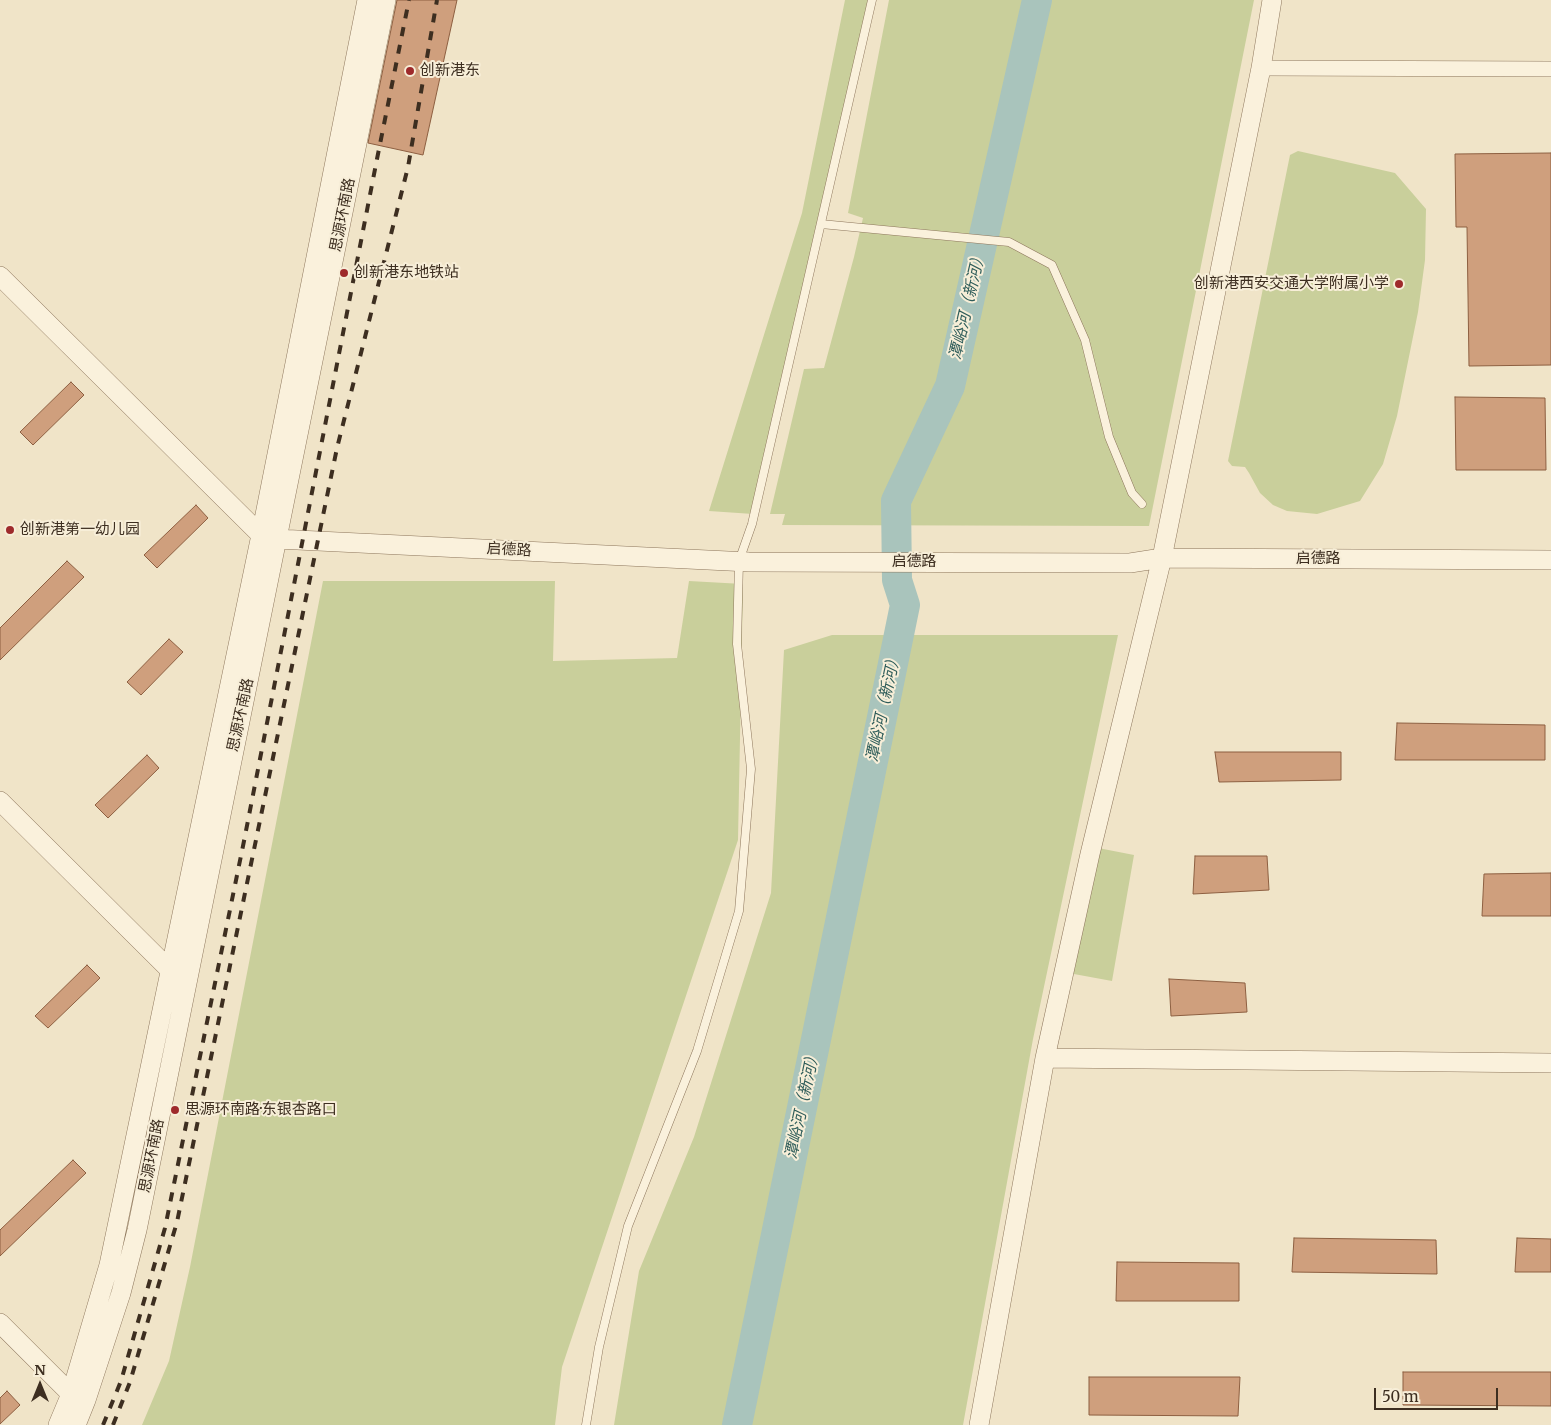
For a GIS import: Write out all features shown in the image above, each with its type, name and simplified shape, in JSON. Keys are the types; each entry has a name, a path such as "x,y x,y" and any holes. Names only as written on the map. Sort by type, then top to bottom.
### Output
{"street":[{"name":"思源环南路","path":"269,537 367,0"},
{"name":"思源环南路","path":"58,1425 78,1397 121,1293 137,1230 179,972 269,537 386,0"},
{"path":"979,1425 1044,1058 1090,854 1162,558 1261,68 1272,0"},
{"path":"1261,68 1551,69"},
{"path":"0,276 269,537"},
{"name":"启德路","path":"269,537 744,562 1130,563 1162,558 1551,560"},
{"path":"0,801 179,972"},
{"path":"1044,1058 1551,1063"},
{"path":"0,1323 78,1397"},
{"name":"思源环南路","path":"76,1425 78,1397"}],"lane":[{"path":"586,1425 599,1347 628,1226 697,1051 739,911 751,769 737,644 744,562 872,0"},
{"path":"821,224 1010,242 1052,265 1085,340 1109,437 1132,493 1142,504"}],"green space":[{"path":"845,0 870,0 753,514 709,511 802,213"},
{"path":"889,0 1254,0 1149,526 782,525 785,514 770,514 804,369 824,368 854,257 863,218 848,213"},
{"path":"1298,151 1395,173 1426,209 1425,260 1418,312 1397,416 1383,464 1360,501 1317,514 1287,511 1273,505 1260,493 1245,467 1232,466 1228,461 1290,155"},
{"path":"323,581 555,581 553,661 677,658 689,581 743,584 738,840 562,1367 555,1425 142,1425 169,1361 190,1267"},
{"path":"832,635 1118,635 1033,1039 963,1425 614,1425 639,1271 694,1137 771,893 784,650"},
{"path":"1088,846 1134,855 1112,981 1063,972"}],"building":[{"name":"创新港东","path":"397,0 457,0 423,155 368,143"},
{"path":"1551,153 1551,365 1469,366 1467,227 1456,227 1455,154"},
{"path":"71,382 84,395 33,445 20,432"},
{"path":"1455,397 1545,398 1546,470 1456,470"},
{"path":"196,505 208,518 157,568 144,555"},
{"path":"67,561 84,577 0,660 0,628"},
{"path":"169,639 183,652 141,695 127,682"},
{"path":"1397,723 1545,725 1545,760 1395,760"},
{"path":"1215,752 1341,752 1341,780 1219,782"},
{"path":"147,755 159,768 108,818 95,805"},
{"path":"1195,856 1267,856 1269,890 1193,894"},
{"path":"1551,873 1551,916 1482,916 1484,874"},
{"path":"87,965 100,978 48,1028 35,1016"},
{"path":"1169,979 1245,983 1247,1012 1171,1016"},
{"path":"73,1160 86,1173 0,1256 0,1230"},
{"path":"1294,1238 1436,1240 1437,1274 1292,1272"},
{"path":"1517,1238 1551,1239 1551,1272 1515,1272"},
{"path":"1117,1262 1239,1263 1239,1301 1116,1301"},
{"path":"1403,1372 1551,1372 1551,1406 1403,1405"},
{"path":"1089,1377 1240,1377 1238,1416 1089,1415"},
{"path":"7,1391 20,1405 0,1424 0,1398"}],"waterway":[{"name":"潭峪河（新河）","path":"737,1425 905,605 897,580 896,501 950,386 1037,0"}],"railway":[{"path":"103,1425 121,1381 165,1228 244,841 409,0"},
{"path":"113,1425 130,1382 177,1222 337,448 408,167 437,0"}],"place":[{"name":"创新港东","path":"410,71"},
{"name":"创新港东地铁站","path":"344,273"},
{"name":"创新港西安交通大学附属小学","path":"1399,284"},
{"name":"创新港第一幼儿园","path":"10,530"},
{"name":"思源环南路·东银杏路口","path":"175,1110"}]}
